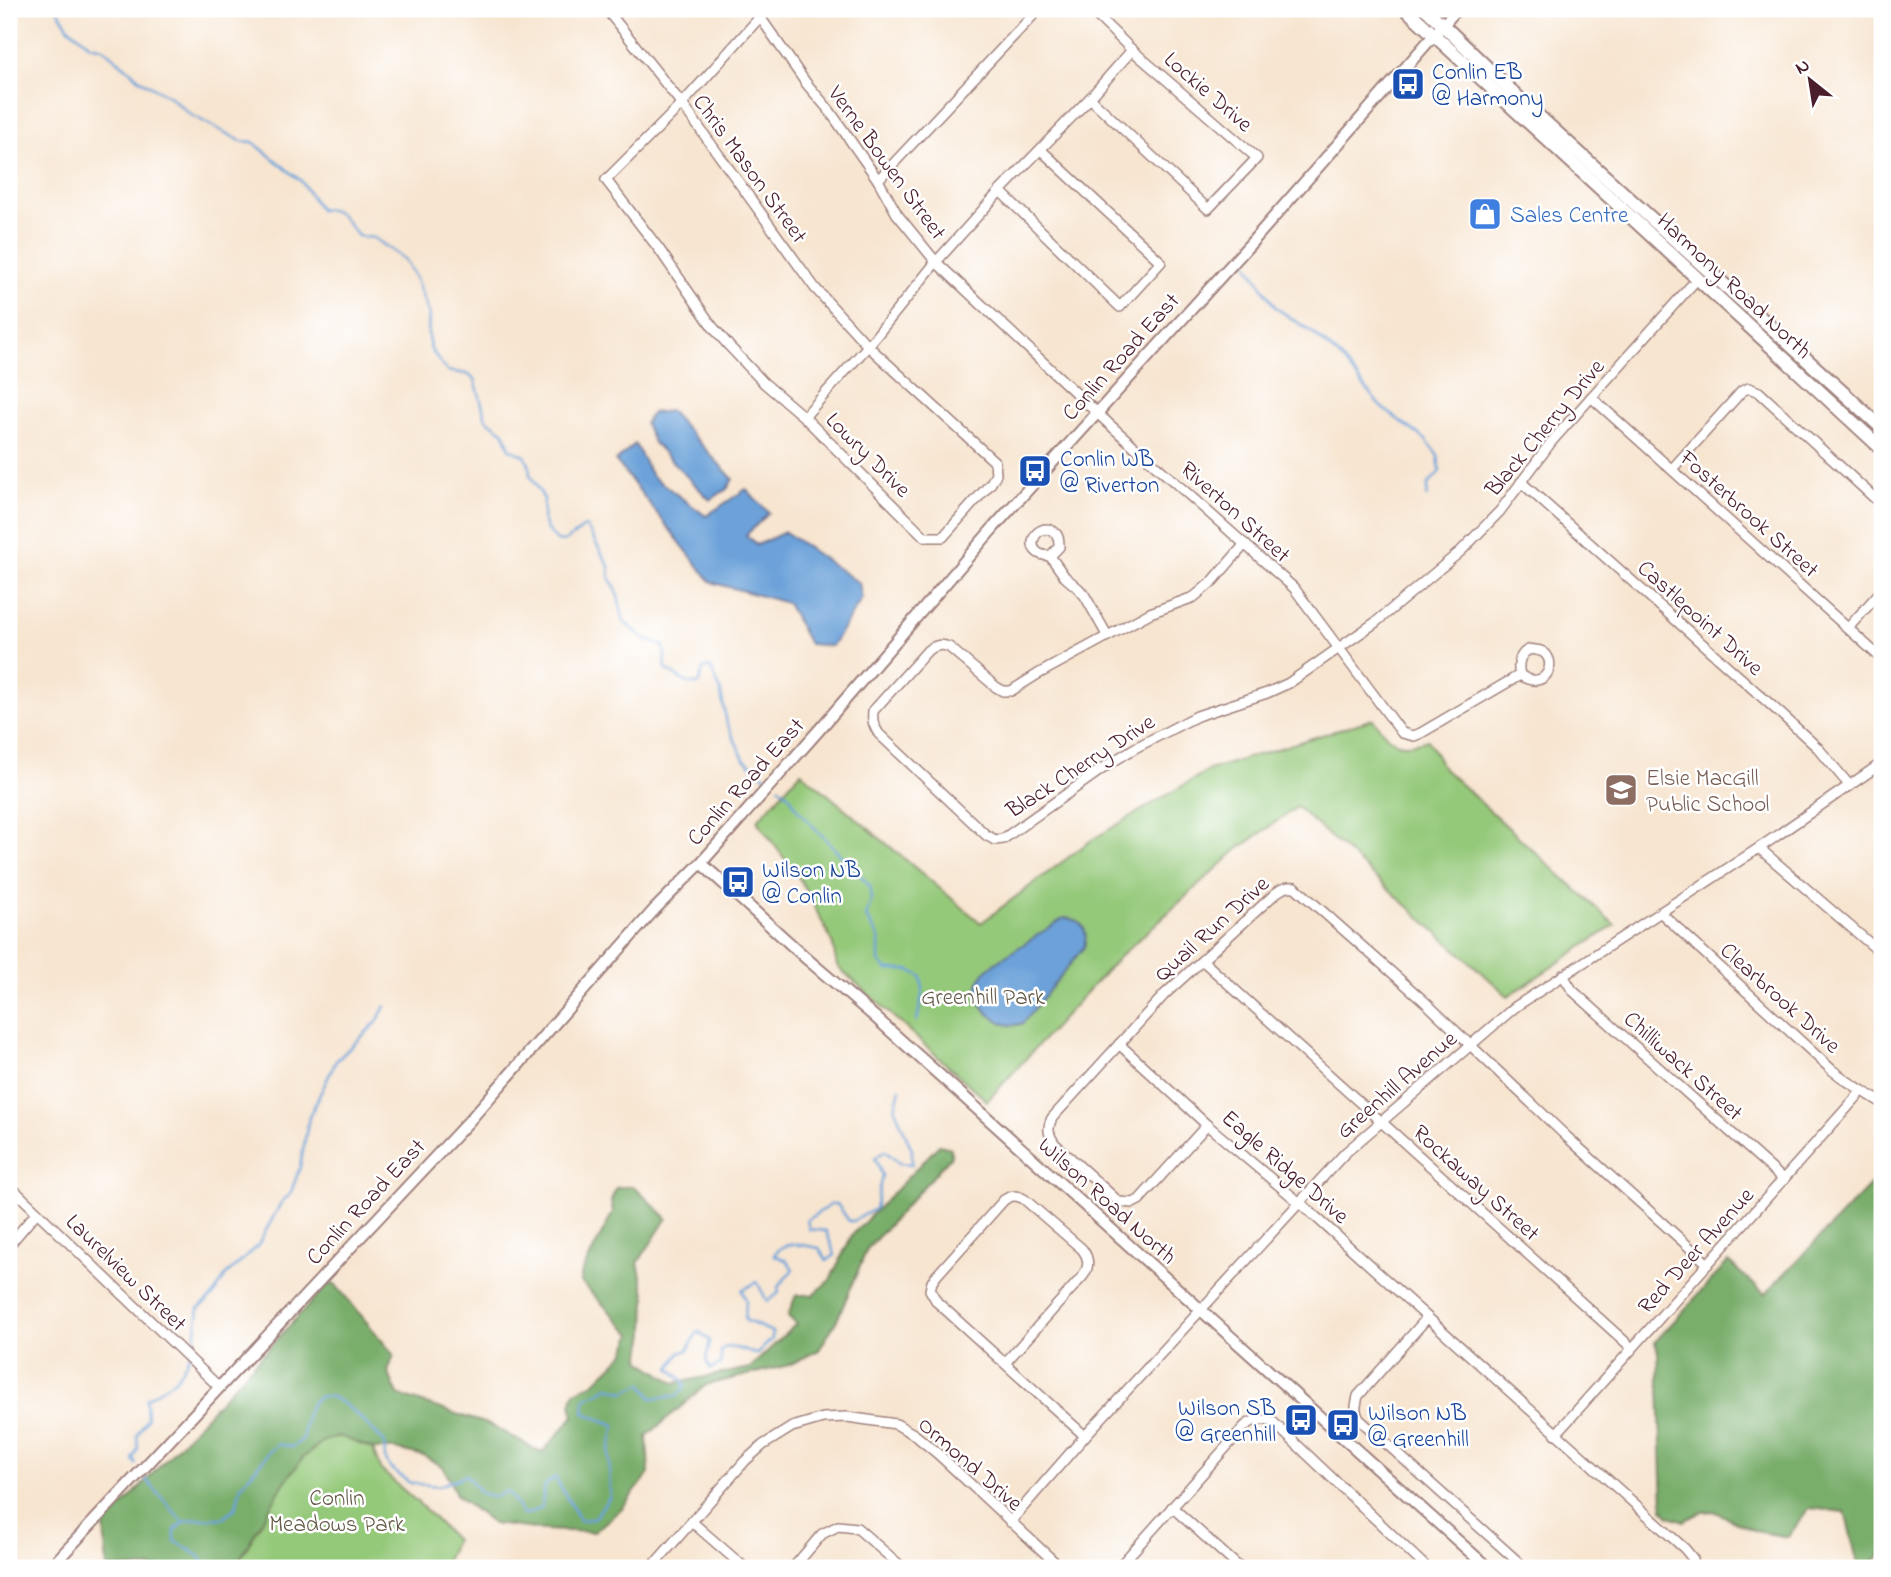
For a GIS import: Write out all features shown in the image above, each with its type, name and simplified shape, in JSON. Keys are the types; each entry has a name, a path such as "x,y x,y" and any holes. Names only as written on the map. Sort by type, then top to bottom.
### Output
{"main road":[{"name":"Harmony Road North","path":"1406,9 1882,449"},
{"name":"Harmony Road North","path":"1426,9 1524,103 1882,428"}],"street":[{"name":"Chris Mason Street","path":"606,9 682,104 815,288 868,346"},
{"name":"Verne Bowen Street","path":"753,9 806,83 829,110 878,180 897,214 936,262 1096,412"},
{"path":"878,180 1039,9"},
{"name":"Lockie Drive","path":"1090,9 1132,50 1256,158 1208,209 1090,98"},
{"name":"Conlin Road East","path":"50,1568 470,1120 654,911 701,863 819,730 1096,412 1252,242 1458,9"},
{"path":"682,104 761,17"},
{"path":"804,417 868,346 936,262 1132,50"},
{"name":"Lowry Drive","path":"682,104 606,180 720,336 764,383 804,417 925,537 943,537 991,483 996,474 995,462 868,346"},
{"path":"1000,191 1120,307 1161,262 1041,150"},
{"name":"Black Cherry Drive","path":"1245,544 1213,581 1194,597 1150,613 1011,691 996,687 949,647 935,646 928,650 873,711 874,726 879,734 986,835 1003,839 1108,764 1135,748 1197,716 1268,693 1289,683 1376,622 1461,551 1500,511 1552,441 1697,279"},
{"path":"1672,468 1742,391 1749,388 1759,392 1882,505"},
{"name":"Fosterbrook Street","path":"1591,397 1882,659"},
{"name":"Riverton Street","path":"1096,412 1298,593 1398,729 1408,735 1422,733 1520,675"},
{"name":"Castlepoint Drive","path":"1521,482 1782,714 1818,748 1850,786"},
{"path":"1050,556 1065,577 1085,596 1108,635"},
{"path":"1849,627 1882,590"},
{"name":"Greenhill Avenue","path":"1010,1522 1085,1436 1345,1153 1515,1007 1759,848 1882,763"},
{"path":"1759,848 1880,949"},
{"name":"Wilson Road North","path":"701,863 1488,1568"},
{"name":"Quail Run Drive","path":"1208,1125 1139,1200 1133,1203 1119,1202 1055,1144 1049,1136 1048,1126 1052,1118 1165,994 1282,888 1295,887 1424,1001 1567,1137 1708,1264"},
{"name":"Clearbrook Drive","path":"1660,912 1832,1070 1882,1103"},
{"name":"Rockaway Street","path":"1203,961 1632,1348"},
{"name":"Chilliwack Street","path":"1563,975 1572,990 1784,1180"},
{"name":"Eagle Ridge Drive","path":"1119,1044 1690,1554 1694,1568"},
{"name":"Red Deer Avenue","path":"1556,1434 1862,1091"},
{"name":"Laurelview Street","path":"9,1185 219,1387"},
{"path":"1005,1363 1083,1276 1088,1262 1082,1249 1017,1196 1004,1200 937,1275 930,1290 937,1303 1085,1436"},
{"path":"9,1245 37,1212"},
{"path":"1427,1318 1358,1396 1356,1414 1525,1568"},
{"name":"Ormond Drive","path":"651,1568 745,1461 777,1435 792,1427 823,1418 847,1416 896,1424 915,1435 1061,1568"},
{"path":"1118,1568 1245,1426 1259,1419 1273,1422 1427,1568"},
{"path":"1172,1507 1240,1568"},
{"path":"692,1522 745,1568"},
{"path":"793,1568 822,1534 838,1526 857,1528 904,1568"}],"green space":[{"name":"Greenhill Park","path":"1373,719 1385,734 1396,742 1409,744 1428,740 1443,768 1615,925 1508,996 1297,807 1237,850 1118,958 987,1101 837,966 832,941 801,881 757,821 801,772 981,923 1090,841 1209,770"},
{"path":"939,1145 951,1148 951,1156 867,1249 838,1318 819,1350 789,1365 706,1385 647,1436 649,1474 621,1509 594,1532 493,1524 457,1496 444,1468 424,1456 396,1449 373,1449 339,1436 322,1442 303,1458 284,1483 237,1568 107,1568 104,1526 327,1285 335,1284 394,1355 388,1372 398,1395 490,1425 542,1453 574,1416 571,1404 575,1392 594,1383 624,1354 632,1334 581,1282 581,1274 613,1212 611,1200 616,1188 633,1186 667,1218 638,1263 646,1297 645,1333 640,1360 675,1383 750,1368 796,1324 788,1316 796,1295 813,1295 830,1280 852,1235"},
{"path":"1882,1173 1882,1553 1868,1568 1859,1568 1845,1512 1809,1508 1788,1537 1755,1531 1714,1511 1702,1512 1684,1521 1669,1516 1663,1509 1658,1352 1655,1342 1728,1262 1765,1294"},
{"name":"Conlin Meadows Park","path":"340,1436 373,1449 380,1469 455,1540 443,1568 237,1568 266,1512 299,1461 323,1441"}],"water":[{"path":"670,411 733,479 727,489 710,500 653,442 645,423 652,413"},
{"path":"635,444 652,476 706,516 746,489 769,513 746,535 757,545 785,532 859,583 862,598 832,646 809,644 787,603 711,582 616,461"},
{"path":"1064,918 1083,926 1086,935 1084,947 1023,1023 1015,1025 1000,1022 981,1003 978,986 983,974 995,963"}],"waterway":[{"path":"57,9 69,28 90,45 103,48 141,80 170,97 191,115 241,141 253,142 301,181 320,210 332,210 346,221 358,236 374,238 404,259 416,279 429,314 428,337 431,350 447,371 467,374 475,379 486,419 504,432 510,449 525,456 530,475 544,499 543,520 547,530 557,541 564,542 586,526 609,566 610,579 616,588 624,622 646,640 664,646 666,669 686,682 699,684 703,669 710,667 720,689 727,724 744,759 766,777"},
{"path":"1246,261 1276,308 1312,332 1341,358 1381,407 1426,440 1438,456 1440,471 1428,485 1427,497"},
{"path":"779,787 870,886 871,900 866,917 879,938 879,961 887,970 909,970 921,976 923,989 917,1021"},
{"path":"136,1464 133,1459 138,1448 137,1435 147,1419 146,1399 176,1379 194,1348 199,1308 213,1296 226,1275 257,1247 282,1201 290,1195 300,1167 309,1117 336,1061 377,1022 385,1006"},
{"path":"205,1568 201,1557 175,1541 175,1530 183,1522 224,1518 236,1507 241,1486 270,1451 279,1444 292,1447 303,1439 307,1414 314,1401 323,1396 334,1398 346,1406 384,1441 385,1458 390,1468 410,1483 439,1486 466,1475 481,1493 495,1497 507,1491 523,1514 527,1514 541,1508 545,1485 555,1477 580,1520 593,1519 610,1497 609,1452 615,1425 584,1413 585,1399 609,1387 624,1392 642,1383 652,1398 677,1396 685,1386 670,1368 680,1353 688,1350 698,1331 710,1341 706,1361 711,1369 721,1364 721,1350 728,1346 757,1354 772,1339 772,1332 745,1320 746,1300 742,1290 757,1282 767,1301 779,1293 778,1287 793,1269 786,1260 774,1255 788,1245 819,1248 827,1261 835,1255 826,1231 809,1229 807,1220 832,1204 837,1204 849,1221 875,1209 882,1175 875,1158 885,1151 899,1163 912,1164 912,1150 895,1109 900,1089"},
{"path":"143,1476 183,1522"}],"place":[{"name":"Conlin EB @ Harmony","path":"1408,84"},
{"name":"Sales Centre","path":"1485,214"},
{"name":"Conlin WB @ Riverton","path":"1035,471"},
{"name":"Elsie MacGill Public School","path":"1621,790"},
{"name":"Wilson NB @ Conlin","path":"738,882"},
{"name":"Wilson SB @ Greenhill","path":"1301,1420"},
{"name":"Wilson NB @ Greenhill","path":"1343,1425"}]}
